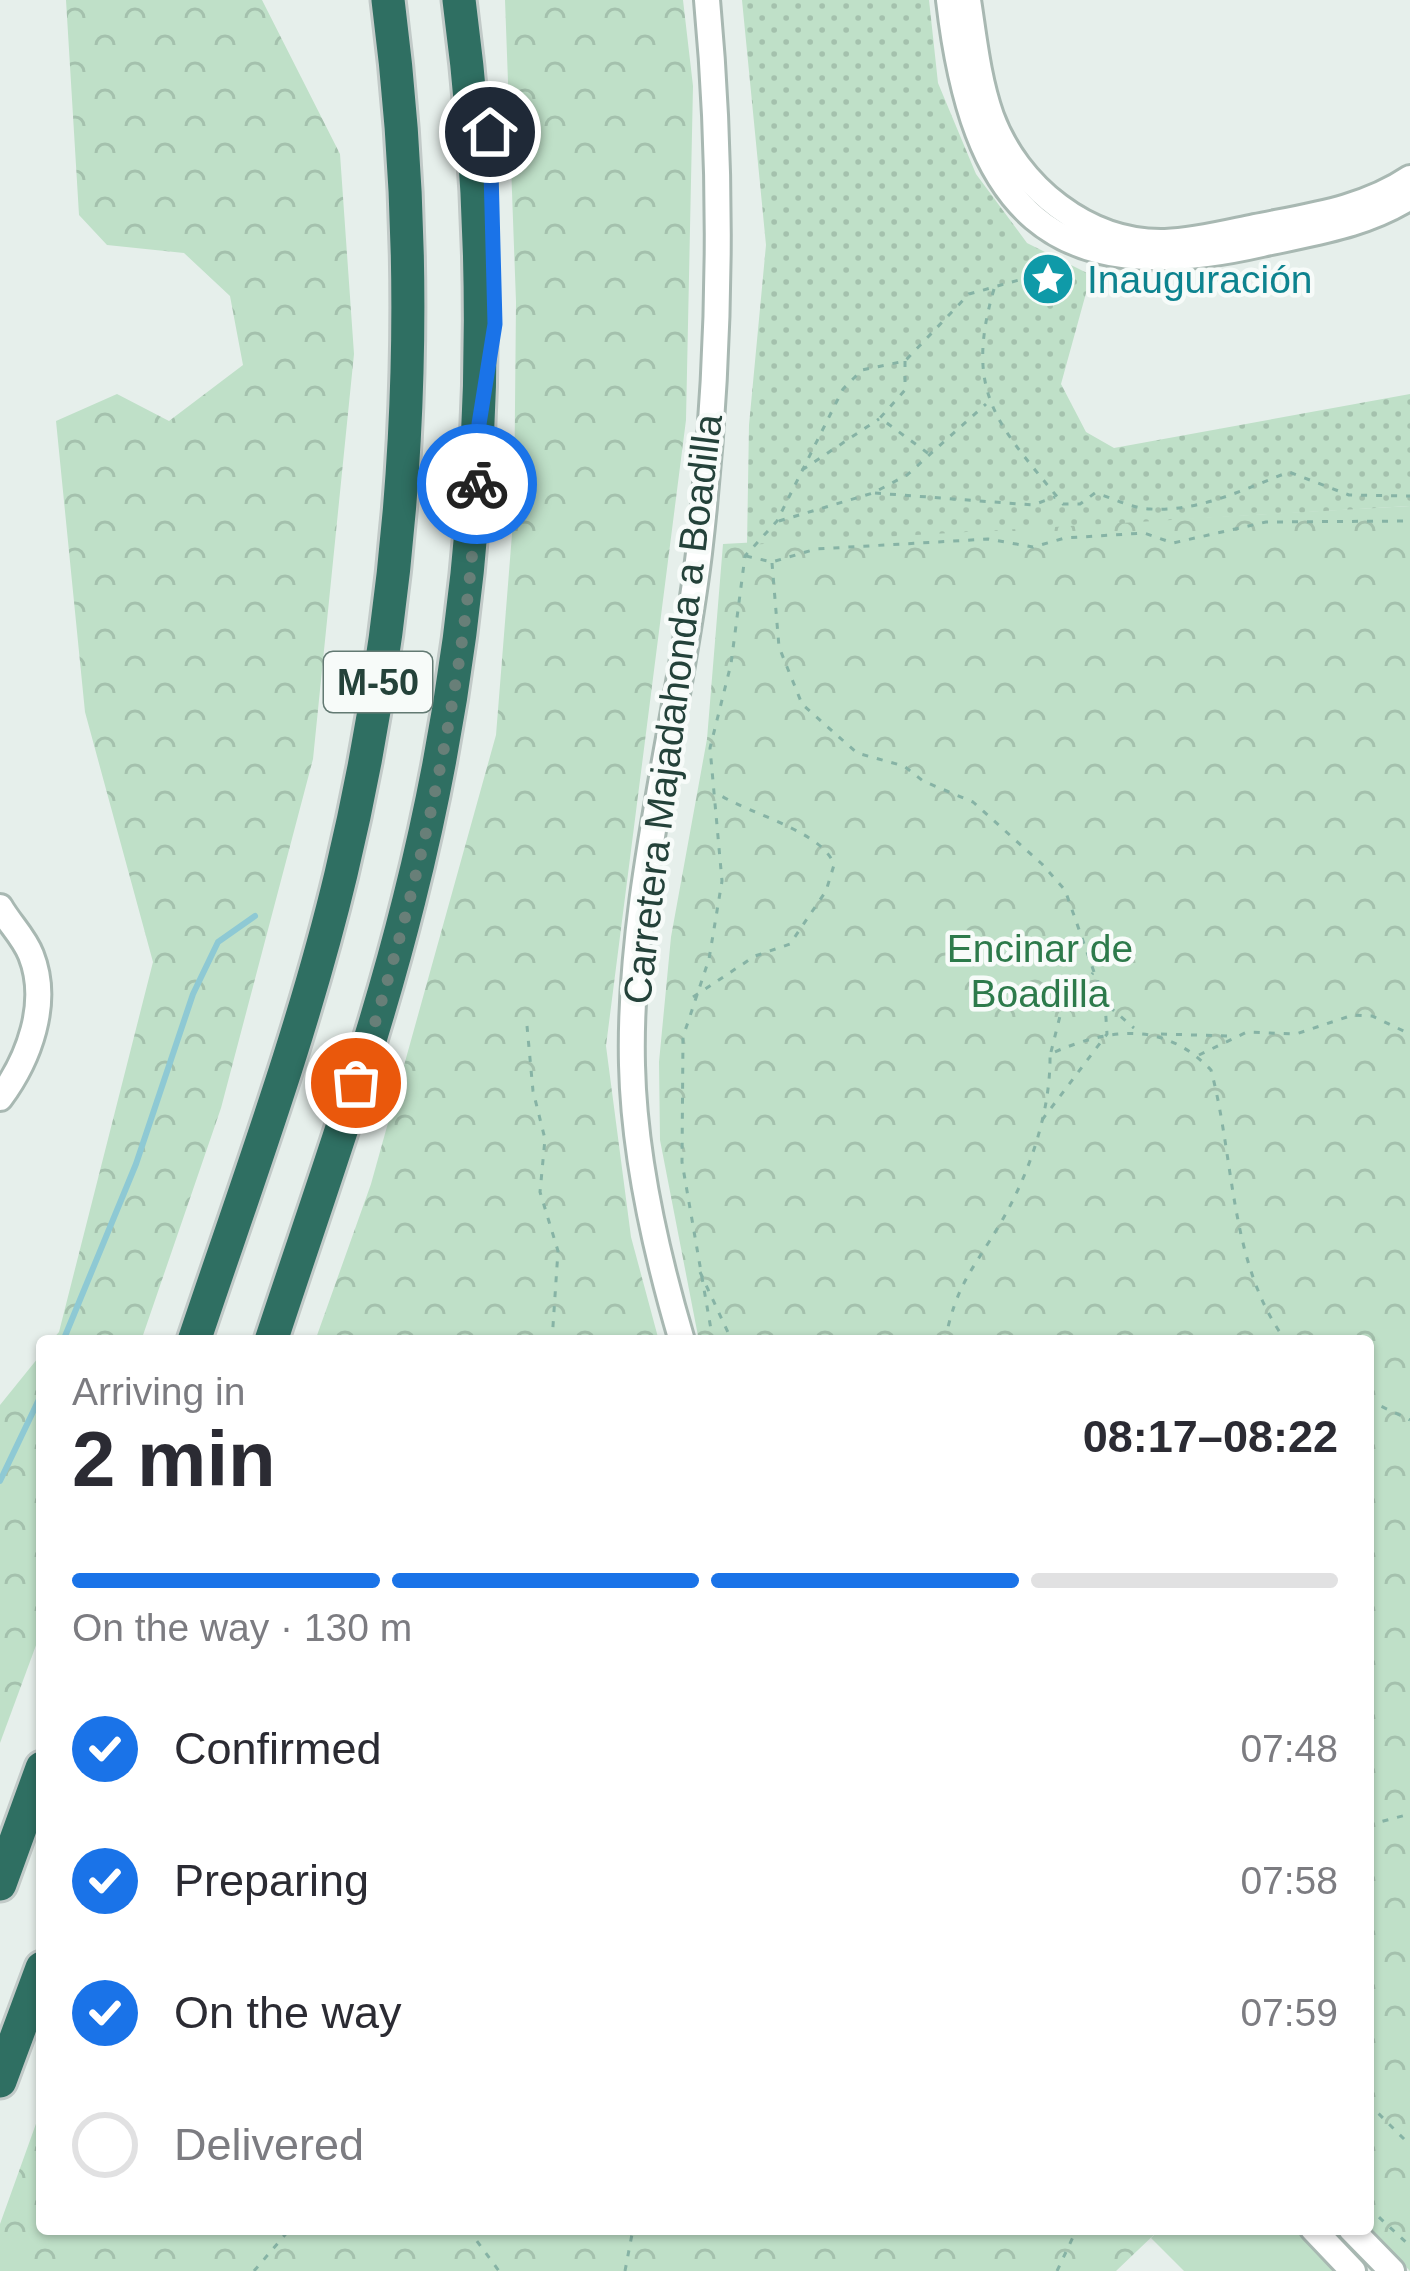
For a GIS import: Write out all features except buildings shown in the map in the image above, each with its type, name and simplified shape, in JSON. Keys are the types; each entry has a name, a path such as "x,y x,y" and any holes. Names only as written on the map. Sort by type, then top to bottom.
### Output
{"highway":[{"name":"M-50","path":"196,1335 303,1019 341,874 374,713 396,555 409,366 404,161 388,0"},
{"name":"M-50","path":"273,1335 370,1040 410,898 455,673 479,424 472,127 459,0"},
{"path":"479,424 495,324 482,0"},
{"path":"0,1884 36,1785"},
{"path":"0,2081 36,1984"}],"street":[{"name":"Carretera Majadahonda a Boadilla","path":"681,1335 638,1141 632,1048 645,904 699,547 711,404 717,188 707,0"},
{"path":"949,0 975,125 1001,183 1031,218 1080,248 1118,259 1165,262 1226,253 1373,220 1410,197"},
{"path":"968,0 992,120 1022,169 1048,198 1086,226 1122,238 1164,242 1223,234 1367,203 1410,178"},
{"path":"0,1098 31,1046 36,974 30,952 1,910"},
{"path":"1319,2235 1353,2271"},
{"path":"1357,2235 1392,2271"}],"path":[{"path":"712,1335 682,1162 683,1036 692,998 710,959 722,881 710,748 731,664 745,556 777,521 843,389 862,370 905,361 969,294 1051,271 1080,248"},
{"path":"994,287 980,336 988,403 1063,504 1080,504 1095,493 1148,509 1178,508 1213,502 1289,472 1349,495 1410,496"},
{"path":"801,471 880,418 905,390 905,361"},
{"path":"777,521 873,493 930,455 988,403"},
{"path":"880,418 930,455"},
{"path":"873,493 1033,506 1056,496"},
{"path":"745,556 772,562 816,549 988,539 1033,548 1065,538 1144,533 1173,543 1266,522 1410,521"},
{"path":"772,562 779,647 802,704 857,753 904,766 923,781 973,802 1065,890 1105,1003 1107,1034 1039,1124"},
{"path":"692,998 755,956 790,944 826,891 834,866 819,843 717,794"},
{"path":"945,1335 955,1291 1011,1203 1032,1157 1050,1054 1067,1004 1094,971"},
{"path":"1067,1004 1092,998 1105,1003 1136,1030"},
{"path":"1050,1054 1107,1034 1136,1030 1296,1034 1353,1015 1372,1016 1410,1034"},
{"path":"527,1026 544,1139 539,1192 558,1251 552,1335"},
{"path":"1153,1034 1198,1056 1211,1070 1242,1239 1269,1318 1282,1335"},
{"path":"1198,1056 1233,1036"},
{"path":"697,1266 729,1335"},
{"path":"1374,1403 1410,1420"},
{"path":"1374,1823 1410,1814"},
{"path":"1374,2109 1410,2146"},
{"path":"1374,2212 1410,2246"},
{"path":"254,2271 285,2235"},
{"path":"472,2235 499,2271"},
{"path":"626,2271 632,2235"},
{"path":"1057,2271 1074,2235"}],"green space":[{"path":"66,0 262,0 340,154 354,354 313,759 221,1108 143,1335 56,1335 153,962 85,712 56,421 117,394 169,421 243,365 230,296 184,253 107,245 79,215"},
{"path":"505,0 683,0 693,86 686,420 606,1046 631,1237 657,1335 317,1335 371,1184 496,735 514,509 516,302"},
{"path":"742,0 929,0 938,83 976,174 1027,243 1091,275 1061,384 1086,432 1114,448 1410,394 1410,506 747,545 749,425 766,245"},
{"name":"Encinar de Boadilla","path":"1410,506 1410,2271 1374,2234 1374,1335 698,1335 660,1140 659,1062 671,937 707,739 723,544"},
{"path":"36,1360 36,1645 0,1743 0,1405"},
{"path":"36,2124 36,2235 1154,2235 1116,2271 0,2271 0,2224"},
{"path":"1309,2235 1339,2271 1184,2271 1151,2238"}],"waterway":[{"path":"65,1335 136,1164 193,994 218,942 255,916"},
{"path":"0,1481 36,1406"}],"way so far":[{"path":"356,1083 410,898 455,673 477,484"}],"place":[{"name":"Inauguración","path":"1048,279"}],"route":[{"path":"477,484 479,424 495,324 490,132"}]}
